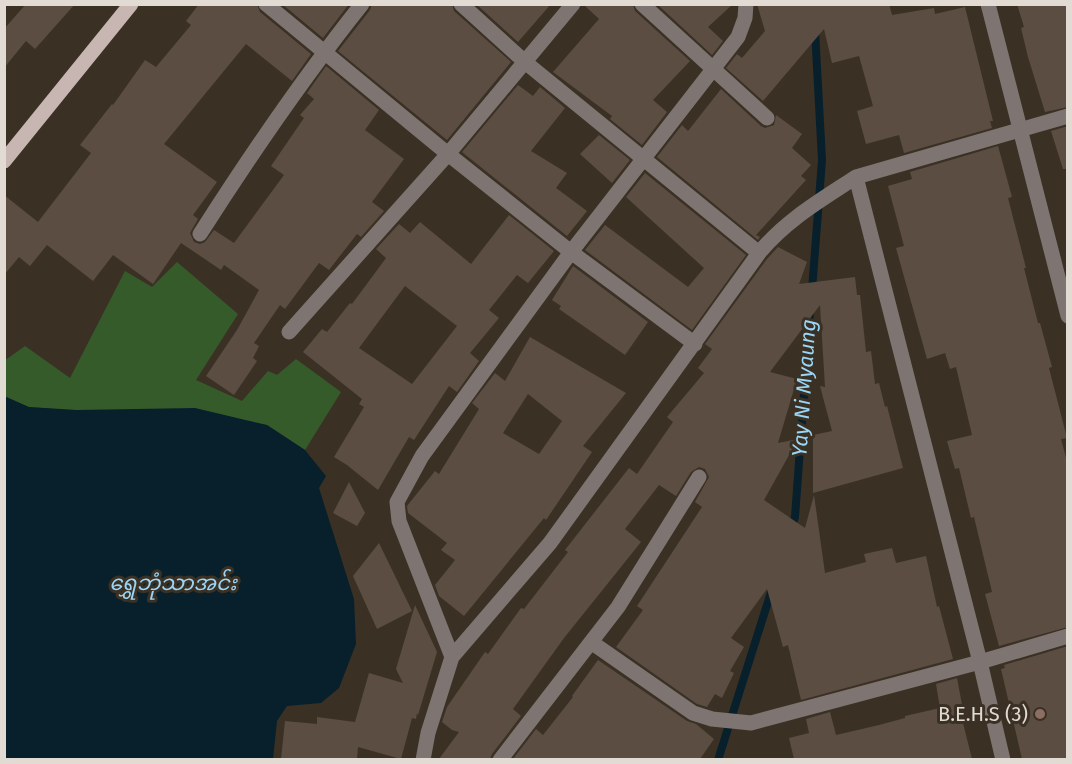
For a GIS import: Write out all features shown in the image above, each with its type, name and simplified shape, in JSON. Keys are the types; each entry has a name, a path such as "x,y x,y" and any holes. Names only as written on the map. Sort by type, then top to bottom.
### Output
{"main road":[{"path":"4,161 131,4"}],"street":[{"path":"266,4 571,252 695,344"},
{"path":"200,234 258,144 324,52 362,4"},
{"path":"461,4 525,62 759,252"},
{"path":"289,332 448,154 573,4"},
{"path":"642,4 767,118"},
{"path":"452,657 399,521 397,502 422,456 571,252 738,37 745,18 746,4"},
{"path":"988,4 1068,316"},
{"path":"423,759 428,733 452,657 550,543 775,233 796,216 856,177 1068,117"},
{"path":"856,177 1003,759"},
{"path":"500,759 618,607 699,477"},
{"path":"591,642 693,714 712,719 751,723 1068,636"}],"green space":[{"path":"177,262 238,314 196,380 242,401 268,371 277,375 296,359 341,392 305,450 267,425 28,407 5,398 4,361 25,346 70,378 125,271 152,287"}],"water":[{"name":"ရွှေဘုံသာအင်း","path":"4,398 29,407 77,410 195,408 267,425 305,450 326,476 319,488 354,599 356,644 339,688 321,703 287,706 277,721 273,759 5,759"}],"building":[{"path":"26,4 75,4 35,49 26,41 4,68 4,29"},
{"path":"199,4 257,4 260,12 311,54 292,81 246,44 164,144 217,182 193,215 198,219 190,233 194,242 200,244 205,242 214,230 234,243 284,175 271,166 304,118 300,115 314,99 307,93 326,66 379,110 365,130 404,159 372,202 384,211 361,237 357,234 329,270 319,263 285,309 280,305 254,343 259,346 253,358 257,361 234,395 206,376 237,330 259,290 224,265 221,270 181,243 153,284 113,255 93,281 47,245 30,266 19,257 4,275 4,195 38,222 91,153 80,145 113,105 145,60 156,67 191,25 186,21"},
{"path":"282,4 349,4 323,38"},
{"path":"372,4 452,4 454,11 511,62 447,140 338,51 370,10"},
{"path":"476,4 551,4 518,42"},
{"path":"583,4 633,4 635,11 690,61 653,100 667,112 642,145 610,119 612,116 553,72 599,19"},
{"path":"657,4 733,4 708,27 723,41 712,55"},
{"path":"757,4 889,4 892,15 934,8 935,14 965,7 993,121 990,121 992,128 904,153 899,135 866,144 857,111 873,106 859,56 832,63 824,29 763,101 726,68 737,54 742,58 765,31"},
{"path":"1017,4 1068,4 1068,107 1045,112 1028,57 1021,28 1024,27"},
{"path":"518,85 533,96 540,87 565,108 531,151 567,173 556,188 587,211 567,236 462,152"},
{"path":"721,89 761,126 765,128 774,125 776,115 802,134 792,148 811,165 801,176 806,180 756,235 760,237 758,240 657,157 682,125 688,131"},
{"path":"1068,126 1068,169 1063,169 1051,131"},
{"path":"599,135 630,160 612,183 580,154"},
{"path":"998,146 1012,197 1008,198 1026,268 1024,268 1052,367 1049,368 1067,438 1061,439 1068,465 1068,627 999,646 985,594 992,592 974,517 971,518 959,468 955,469 947,441 972,435 956,367 950,369 945,353 927,359 896,248 904,246 888,186 912,179 910,172"},
{"path":"645,173 746,255 692,330 585,250 605,225 688,287 704,268 626,197"},
{"path":"509,215 554,251 528,283 517,275 489,310 499,318 470,353 479,361 457,392 449,386 414,440 409,437 378,490 334,457 364,407 359,404 362,399 303,352 322,329 327,332 350,303 352,304 386,258 376,249 399,224 410,233 420,222 471,264","holes":["405,286 457,326 412,384 359,348"]},
{"path":"778,247 807,262 799,284 855,277 857,295 860,295 866,352 871,351 875,384 879,383 885,407 887,406 903,468 813,493 813,435 832,431 820,386 825,387 820,305 770,372 797,379 778,443 798,439 764,500 805,528 814,495 825,573 866,562 864,554 892,548 896,563 926,556 937,607 939,606 953,659 801,700 788,645 783,647 767,589 731,638 744,647 730,671 734,673 722,698 715,694 707,707 697,704 616,647 643,610 637,606 702,507 695,502 709,477 705,469 699,467 691,472 676,496 659,485 625,529 641,542 564,638 513,709 521,716 490,759 439,759 459,732 452,730 442,722 447,707 485,652 488,654 521,608 524,609 568,552 565,550 629,468 637,474 673,422 667,417 704,373 698,368 712,349 705,344"},
{"path":"573,266 648,322 625,355 559,309 561,306 552,300"},
{"path":"530,337 626,393 583,446 592,452 546,520 544,518 464,616 439,596 435,585 455,560 441,550 447,543 408,513 407,506 435,471 439,474 479,409 472,403 495,373 505,381","holes":["528,394 562,421 539,454 503,433"]},
{"path":"349,482 365,513 357,526 333,513"},
{"path":"379,543 412,611 377,629 353,576"},
{"path":"415,605 437,652 418,715 417,713 416,719 412,718 401,759 358,747 357,759 281,759 285,721 317,724 317,717 355,722 369,673 403,683 396,669"},
{"name":"B.E.H.S (3)","path":"1068,646 1068,759 1022,759 1001,669 1005,668 1004,665"},
{"path":"598,660 687,721 696,724 714,739 700,759 513,759 536,729 543,735"},
{"path":"957,678 963,710 960,711 972,759 794,759 789,738 809,733 806,719 830,712 836,735 905,718 905,716 940,708 936,684"}],"waterway":[{"name":"Yay Ni Myaung","path":"812,290 822,160 815,30"},
{"name":"Yay Ni Myaung","path":"791,529 795,517 810,311"},
{"name":"Yay Ni Myaung","path":"718,760 772,589"}],"place":[{"name":"B.E.H.S (3)","path":"1040,714"}]}
